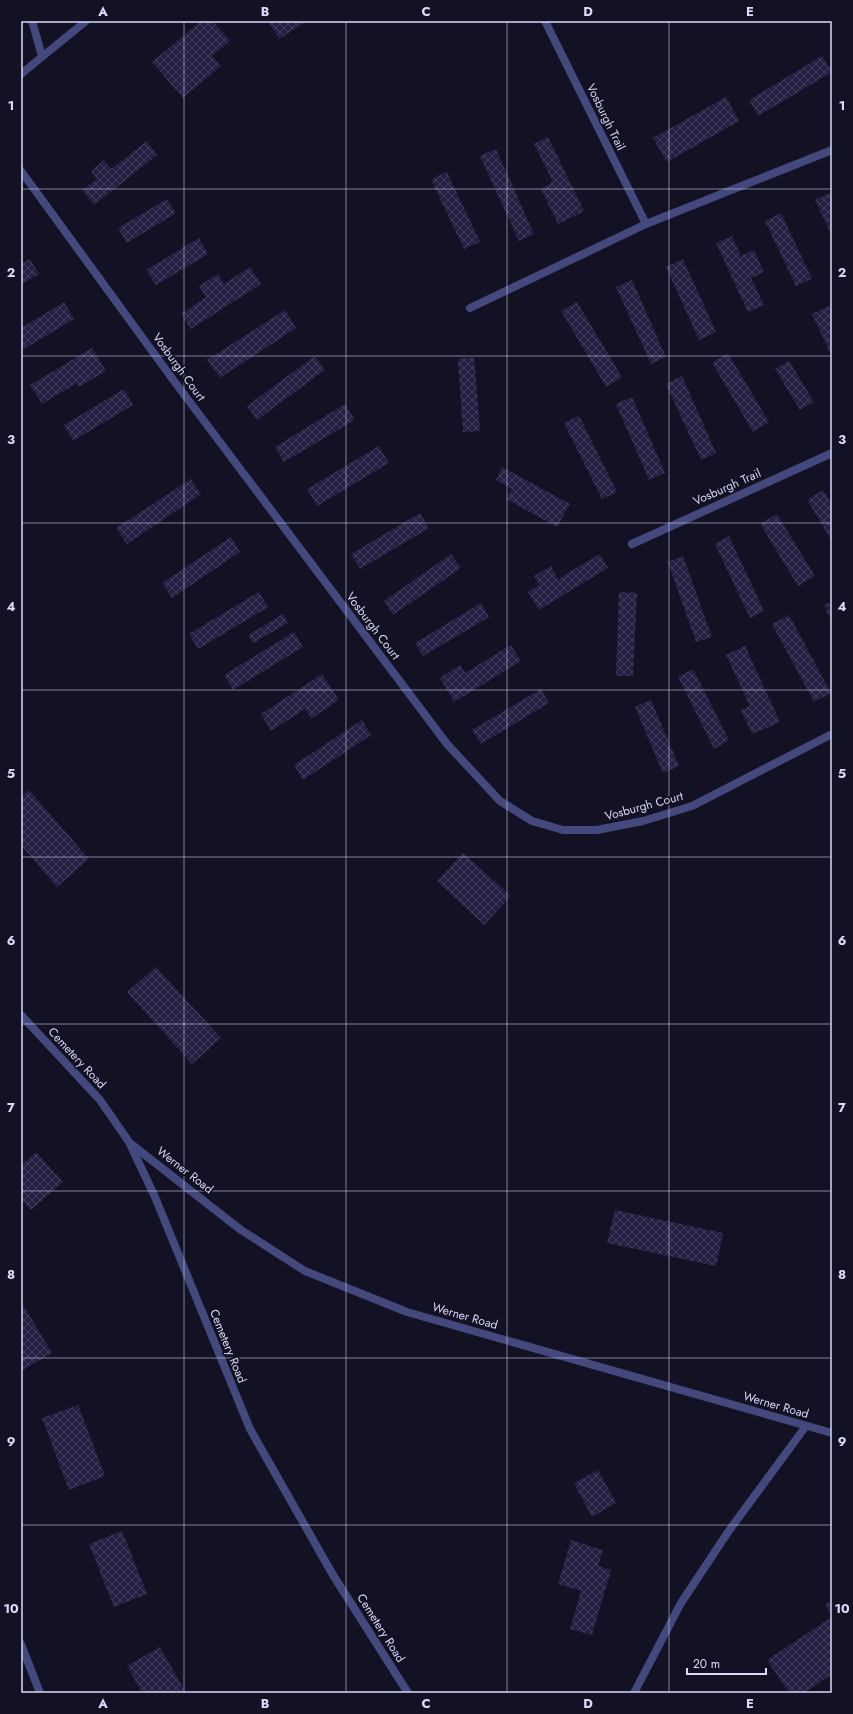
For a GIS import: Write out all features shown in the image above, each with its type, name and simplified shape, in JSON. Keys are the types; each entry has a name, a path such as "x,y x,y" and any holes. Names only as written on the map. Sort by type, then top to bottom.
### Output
{"street":[{"path":"32,21 42,56"},
{"path":"21,74 86,21"},
{"name":"Vosburgh Trail","path":"545,21 646,224"},
{"path":"470,308 646,224 832,150"},
{"name":"Vosburgh Court","path":"21,170 169,375 447,744 500,801 532,821 563,830 597,830 643,821 692,806 832,734"},
{"name":"Vosburgh Trail","path":"632,544 832,453"},
{"name":"Cemetery Road","path":"21,1015 100,1100 129,1142 155,1197 250,1429 333,1575 408,1693"},
{"name":"Werner Road","path":"129,1142 241,1230 305,1271 407,1312 832,1433"},
{"path":"634,1693 681,1603 728,1532 806,1426"},
{"path":"21,1644 40,1693"}],"building":[{"path":"201,21 213,21 230,41 212,56 221,66 183,98 152,62"},
{"path":"268,21 307,21 279,39"},
{"path":"822,56 832,72 758,116 749,100"},
{"path":"726,97 739,121 667,162 653,138"},
{"path":"548,137 584,211 558,224 541,189 553,182 534,144"},
{"path":"147,141 157,155 94,205 82,190 97,179 91,171 104,160 111,169"},
{"path":"496,149 534,234 519,241 480,156"},
{"path":"447,172 480,242 464,249 431,179"},
{"path":"829,193 832,200 832,236 815,200"},
{"path":"167,199 176,213 127,243 118,228"},
{"path":"781,213 812,279 796,286 765,221"},
{"path":"732,236 741,256 754,250 764,272 751,278 764,305 748,312 716,243"},
{"path":"199,238 208,254 156,285 146,270"},
{"path":"30,259 39,274 21,285 21,264"},
{"path":"683,259 716,332 699,340 666,267"},
{"path":"250,267 261,284 191,329 181,314 206,297 199,286 218,274 224,284"},
{"path":"632,280 666,357 651,364 616,287"},
{"path":"64,302 74,319 21,351 21,328"},
{"path":"577,302 622,377 606,387 561,311"},
{"path":"829,306 832,313 832,357 812,314"},
{"path":"285,310 296,328 220,378 207,360"},
{"path":"92,348 106,371 79,387 77,383 42,404 30,385"},
{"path":"728,353 769,422 753,432 712,363"},
{"path":"315,356 325,370 257,420 247,406"},
{"path":"474,357 480,431 463,432 458,359"},
{"path":"789,361 814,402 800,410 775,369"},
{"path":"682,376 716,453 701,460 666,384"},
{"path":"124,389 133,405 73,441 64,425"},
{"path":"632,397 665,473 649,480 616,404"},
{"path":"345,404 355,420 284,462 275,447"},
{"path":"579,416 617,492 602,499 564,423"},
{"path":"379,446 389,463 317,506 307,489"},
{"path":"502,467 570,504 557,527 506,499 512,489 496,480"},
{"path":"191,479 201,494 127,544 116,528"},
{"path":"823,490 832,505 832,541 807,500"},
{"path":"420,513 429,528 360,569 351,554"},
{"path":"777,514 815,576 798,586 760,524"},
{"path":"729,536 764,611 750,618 715,544"},
{"path":"231,537 240,552 172,598 162,583"},
{"path":"451,554 461,568 393,615 384,601"},
{"path":"600,554 608,568 539,610 528,592 539,585 534,576 551,566 558,579"},
{"path":"683,556 712,637 696,642 668,562"},
{"path":"259,592 268,607 198,649 189,634"},
{"path":"619,592 637,593 633,676 616,676"},
{"path":"832,602 832,622 824,605"},
{"path":"481,603 489,617 423,656 415,643"},
{"path":"283,614 288,623 253,643 248,635"},
{"path":"789,615 831,693 814,702 772,624"},
{"path":"294,632 303,647 233,690 224,675"},
{"path":"511,645 521,661 454,702 440,678 460,665 465,673"},
{"path":"745,646 780,722 752,734 741,710 750,706 726,655"},
{"path":"693,669 729,740 714,749 678,677"},
{"path":"322,674 339,700 311,719 305,709 271,731 261,714"},
{"path":"541,689 549,703 481,744 472,730"},
{"path":"651,700 679,766 663,773 635,707"},
{"path":"362,720 371,735 303,780 294,765"},
{"path":"29,790 89,859 57,887 21,845 21,797"},
{"path":"463,853 511,896 484,925 437,881"},
{"path":"156,967 221,1038 192,1064 127,992"},
{"path":"36,1152 63,1182 31,1210 21,1199 21,1165"},
{"path":"615,1210 723,1233 716,1266 607,1243"},
{"path":"21,1301 52,1353 21,1371"},
{"path":"78,1405 105,1476 69,1490 42,1418"},
{"path":"598,1470 616,1503 592,1517 574,1483"},
{"path":"122,1531 147,1594 114,1607 89,1544"},
{"path":"571,1540 603,1550 598,1566 611,1570 592,1635 570,1629 581,1591 558,1584"},
{"path":"832,1601 832,1616 825,1605"},
{"path":"832,1617 832,1674 804,1693 789,1693 767,1660"},
{"path":"160,1647 186,1693 142,1693 127,1666"}]}
